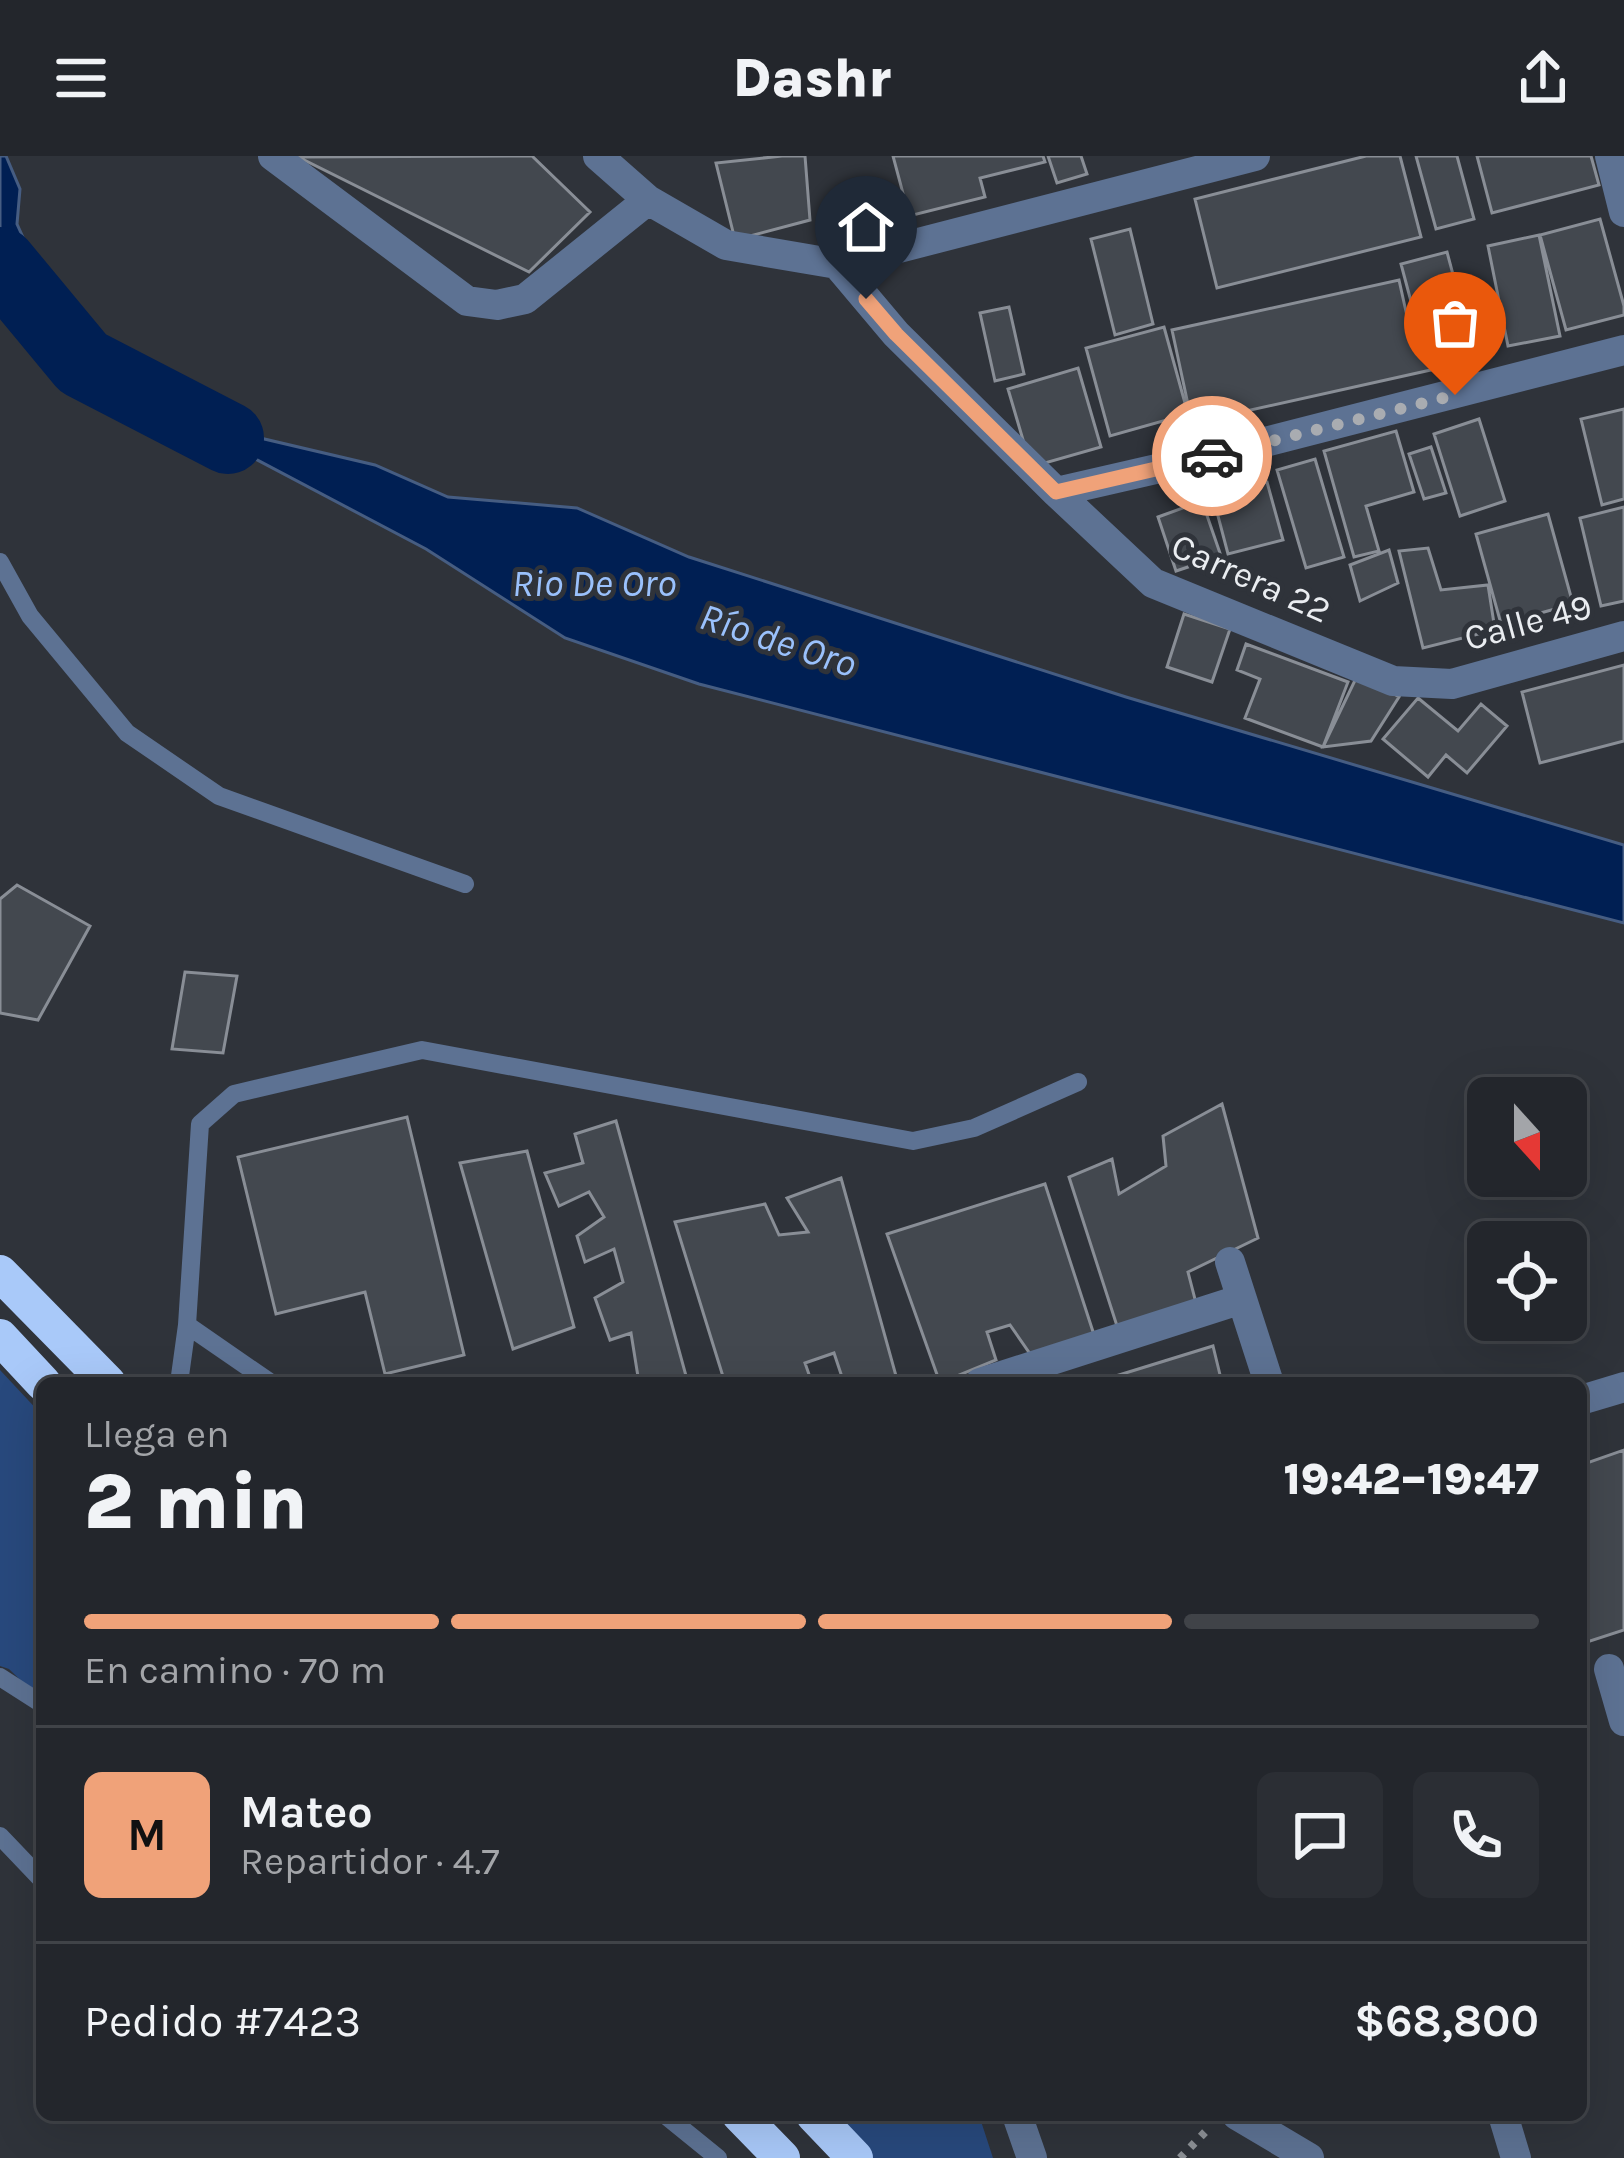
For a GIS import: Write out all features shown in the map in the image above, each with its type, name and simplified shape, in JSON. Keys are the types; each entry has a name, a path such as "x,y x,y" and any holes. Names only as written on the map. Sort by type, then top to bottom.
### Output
{"highway":[{"path":"0,1273 102,1377"},
{"path":"0,1337 37,1377"},
{"path":"746,2121 782,2158"},
{"path":"820,2121 855,2158"}],"street":[{"path":"273,156 467,301 497,305 525,298 647,200"},
{"path":"598,156 647,200 726,245 837,264 1255,156"},
{"path":"1610,156 1624,212"},
{"name":"Carrera 22","path":"837,264 896,334 1153,583 1393,681 1452,684"},
{"path":"1056,492 1624,350"},
{"name":"Calle 49","path":"1452,684 1624,636"},
{"path":"1230,1262 1267,1377"},
{"path":"999,1377 1242,1299"},
{"path":"1587,1398 1624,1387"},
{"path":"1604,1670 1624,1721"},
{"path":"1019,2121 1032,2158"},
{"path":"1247,2121 1309,2158"},
{"path":"1504,2121 1516,2158"}],"lane":[{"path":"0,562 30,616 127,733 219,796 465,884"},
{"path":"180,1377 200,1124 234,1094 422,1050 913,1141 974,1128 1078,1082"},
{"path":"187,1325 262,1377"},
{"path":"0,1678 36,1701"},
{"path":"0,1836 36,1874"},
{"path":"672,2121 718,2158"}],"path":[{"path":"1180,2158 1214,2121"}],"shaded area":[{"path":"0,1370 36,1409 36,1695 0,1666"},
{"path":"839,2121 981,2121 993,2158 873,2158"}],"water":[{"name":"Rio De Oro","path":"0,156 6,156 20,189 17,224 40,275 105,339 173,375 256,437 375,465 448,497 577,508 689,557 1126,697 1624,845 1624,923 699,684 565,638 426,549 153,405 77,323 30,320 0,243"}],"building":[{"path":"532,156 590,212 529,272 298,157"},
{"path":"805,156 810,220 735,240 716,163"},
{"path":"893,156 1043,156 1045,162 980,178 985,197 909,216"},
{"path":"1048,156 1081,156 1087,174 1057,183"},
{"path":"1366,156 1400,156 1421,237 1217,288 1195,199"},
{"path":"1416,156 1457,156 1474,219 1436,229"},
{"path":"1477,156 1591,156 1599,185 1492,213"},
{"path":"1600,219 1624,315 1566,330 1540,235"},
{"path":"1130,229 1153,324 1115,335 1091,239"},
{"path":"1539,235 1560,336 1508,346 1488,246"},
{"path":"1447,252 1463,312 1417,324 1401,264"},
{"path":"1399,280 1411,334 1462,322 1471,361 1192,423 1172,330"},
{"path":"1009,307 1024,374 995,381 980,313"},
{"path":"1164,327 1188,414 1110,436 1086,348"},
{"path":"1078,368 1101,447 1031,467 1008,389"},
{"path":"1624,409 1624,499 1602,505 1581,419"},
{"path":"1479,419 1505,501 1460,516 1434,434"},
{"path":"1396,431 1414,492 1366,506 1379,551 1354,557 1324,451"},
{"path":"1431,447 1446,493 1424,499 1409,454"},
{"path":"1315,459 1344,557 1306,568 1277,470"},
{"path":"1267,482 1283,540 1228,554 1213,497"},
{"path":"1202,501 1221,556 1176,571 1158,517"},
{"path":"1624,507 1624,601 1601,606 1580,518"},
{"path":"1548,514 1573,604 1501,624 1476,534"},
{"path":"1428,548 1441,590 1488,585 1495,630 1423,648 1399,551"},
{"path":"1389,550 1398,583 1360,601 1350,565"},
{"path":"1184,614 1230,629 1212,682 1167,667"},
{"path":"1246,644 1348,682 1323,747 1245,718 1260,679 1237,670"},
{"path":"1624,665 1624,741 1540,763 1522,692"},
{"path":"1359,672 1399,697 1371,741 1323,747"},
{"path":"1418,698 1458,731 1481,704 1507,726 1467,773 1446,755 1428,777 1383,739"},
{"path":"17,885 90,926 38,1020 0,1013 0,899"},
{"path":"185,972 237,976 223,1053 172,1049"},
{"path":"1222,1104 1258,1238 1188,1272 1197,1307 1117,1326 1069,1177 1112,1159 1119,1194 1166,1166 1163,1136"},
{"path":"407,1117 464,1355 385,1374 365,1292 276,1314 238,1157"},
{"path":"616,1121 686,1377 638,1377 631,1333 610,1340 595,1298 623,1282 614,1249 585,1262 577,1236 604,1217 589,1192 559,1206 545,1173 583,1163 575,1134"},
{"path":"527,1151 574,1327 513,1349 460,1163"},
{"path":"841,1178 896,1377 842,1377 834,1353 805,1363 810,1377 723,1377 675,1222 765,1204 779,1235 808,1232 787,1198"},
{"path":"1045,1184 1097,1344 1033,1358 1010,1325 987,1332 996,1360 955,1377 938,1377 887,1234"},
{"path":"1213,1346 1221,1377 1112,1377"},
{"path":"1624,1450 1624,1630 1587,1642 1587,1463"}],"waterway":[{"name":"Río de Oro","path":"0,263 83,363 228,438"}],"way so far":[{"path":"1212,456 1455,395"}],"route":[{"path":"866,299 1056,492 1212,456"}]}
